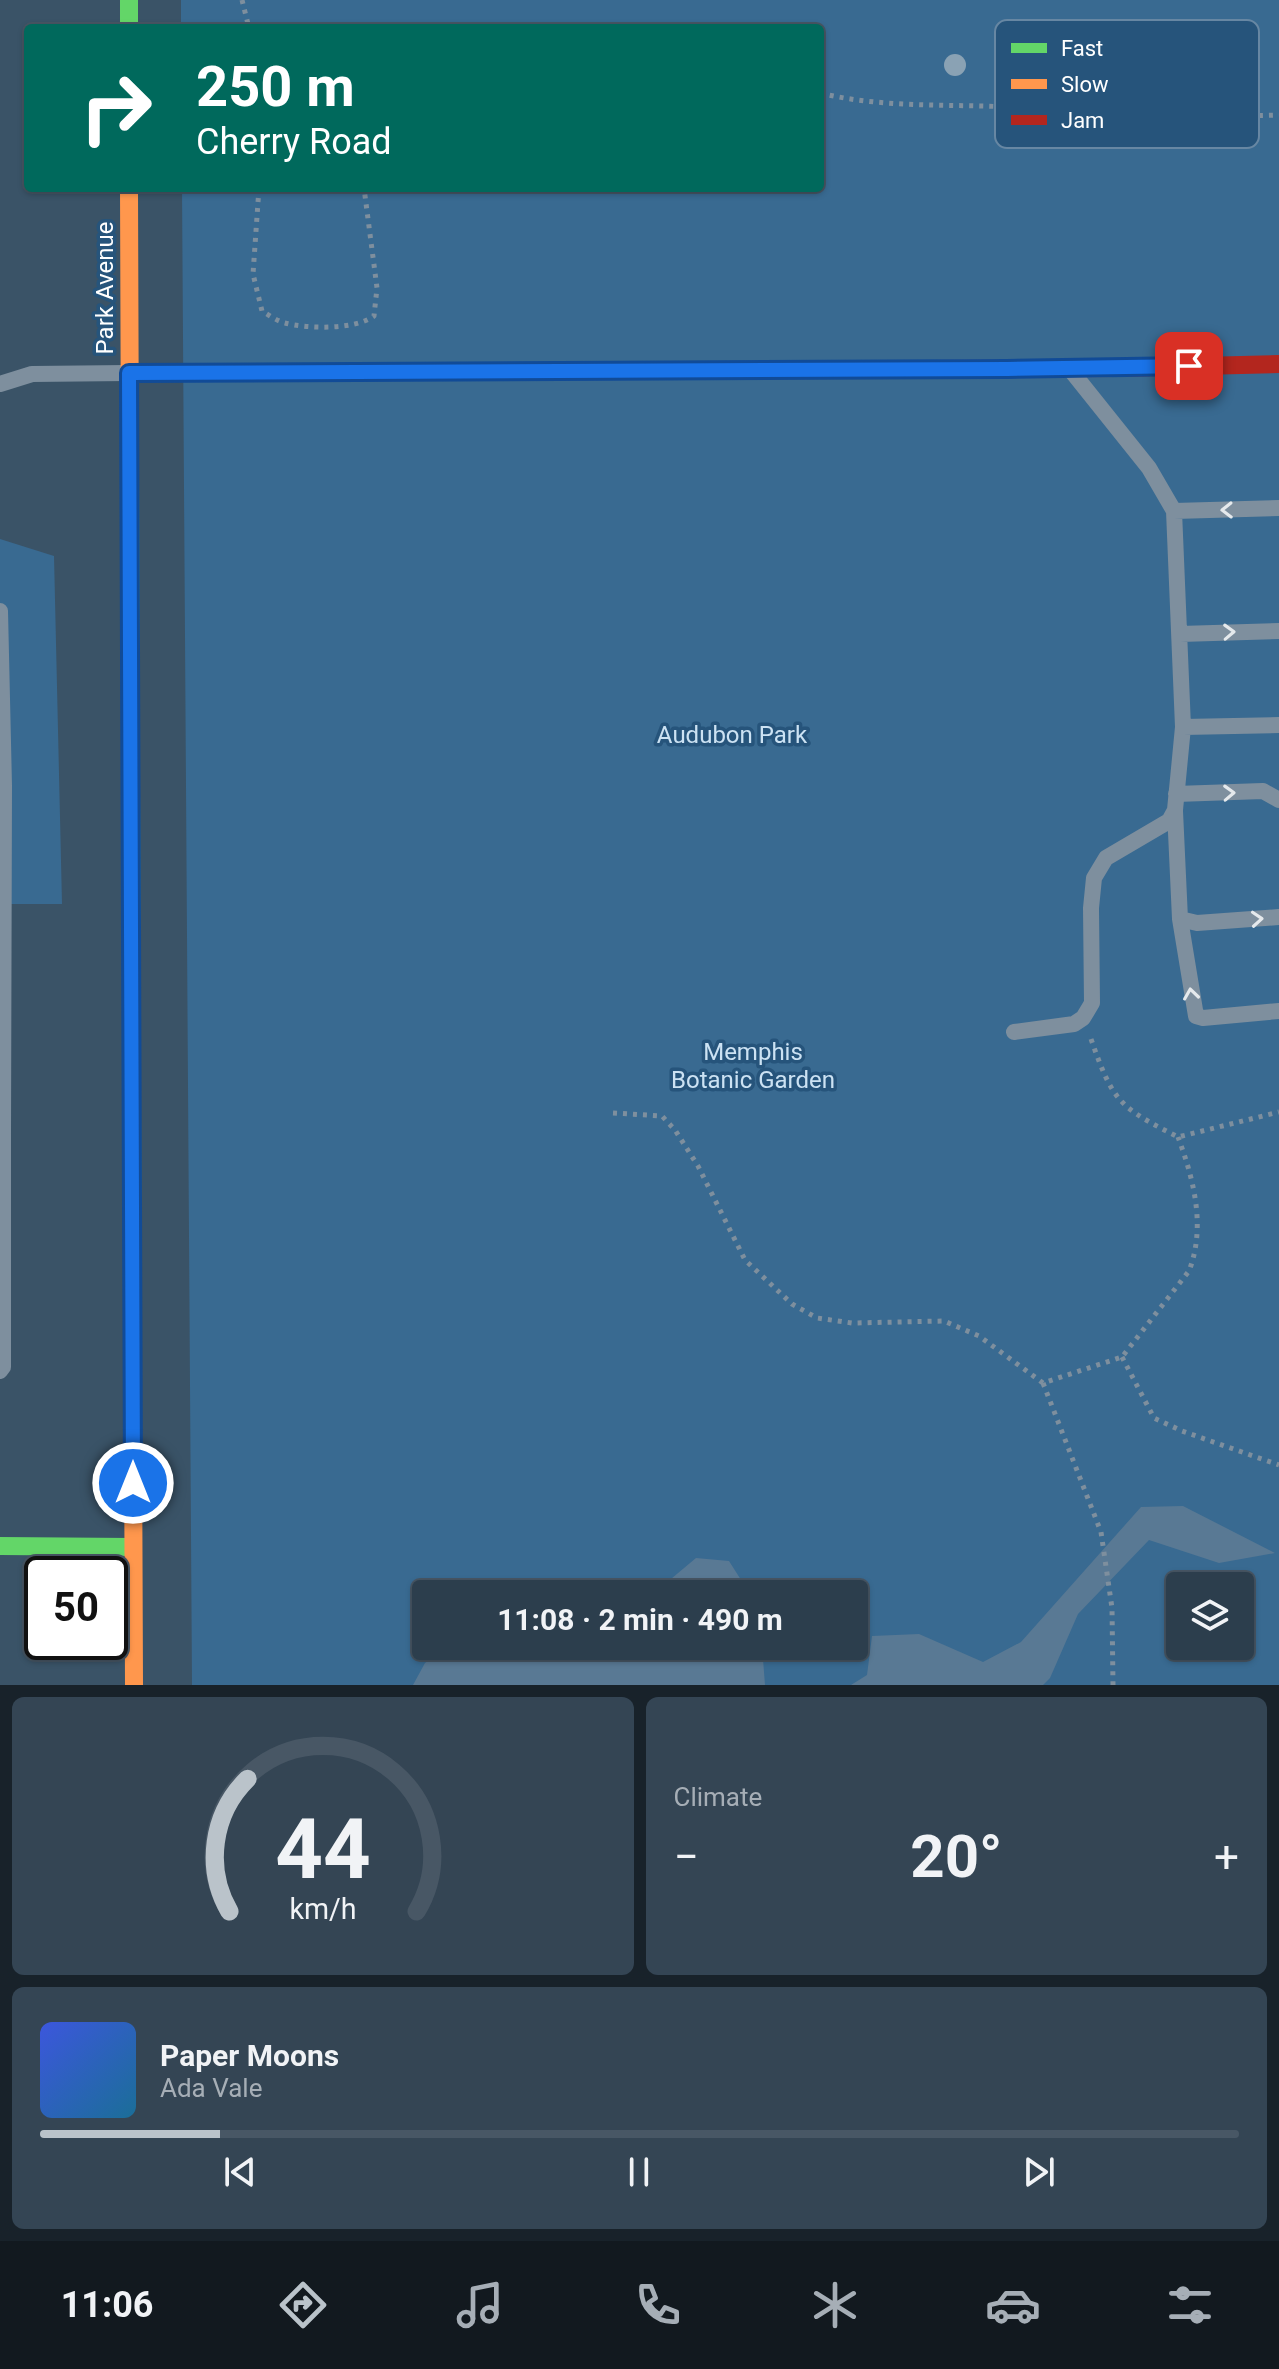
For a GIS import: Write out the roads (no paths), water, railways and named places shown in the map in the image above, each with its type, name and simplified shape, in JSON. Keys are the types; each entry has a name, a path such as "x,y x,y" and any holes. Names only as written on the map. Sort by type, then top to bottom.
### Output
{"main road":[{"path":"129,0 129,24"},
{"name":"Park Avenue","path":"129,192 134,1685"},
{"path":"129,373 1070,369 1279,364"},
{"path":"0,1546 133,1547"}],"lane":[{"path":"1070,369 1149,468 1174,511 1183,727 1176,802 1180,919 1196,1016 1203,1018 1279,1011"},
{"path":"0,384 32,374 129,373"},
{"path":"1174,511 1279,508"},
{"path":"0,611 4,786 1,1134 3,1367 0,1371"},
{"path":"1180,634 1279,631"},
{"path":"1183,727 1279,725"},
{"path":"1176,802 1263,791 1279,800"},
{"path":"1014,1032 1074,1024 1083,1018 1092,1003 1091,908 1094,878 1106,858 1169,821 1176,802"},
{"path":"1180,919 1197,923 1279,917"}],"park label":[{"name":"Audubon Park","path":"732,735"},
{"name":"Memphis Botanic Garden","path":"753,1066"}]}
